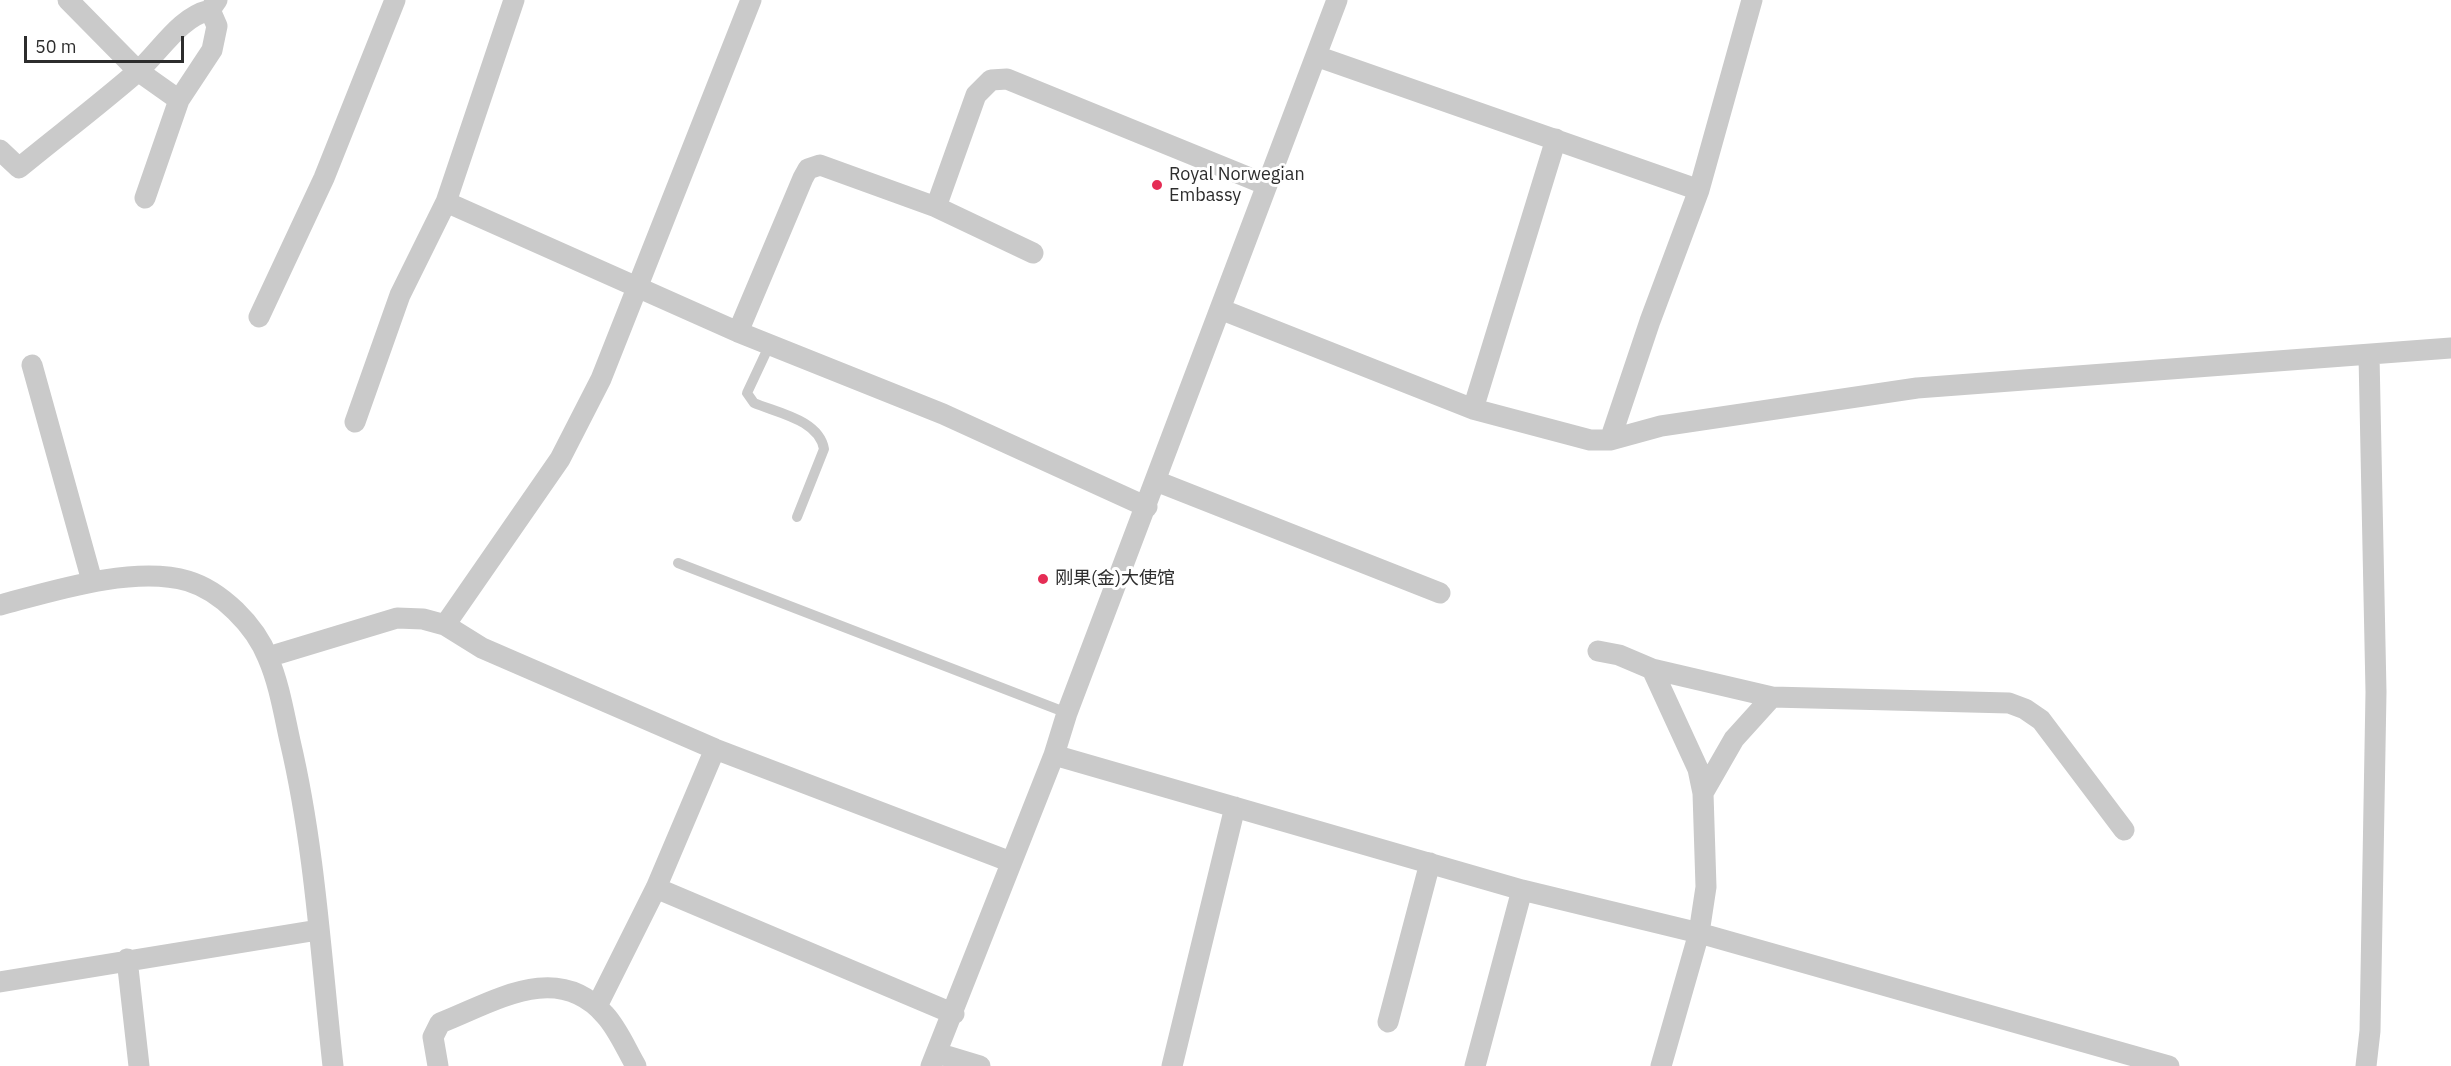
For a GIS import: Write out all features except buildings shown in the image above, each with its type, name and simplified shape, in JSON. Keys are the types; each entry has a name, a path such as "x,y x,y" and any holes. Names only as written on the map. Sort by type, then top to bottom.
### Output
{"street":[{"path":"68,0 138,71 179,100"},
{"path":"259,317 324,178 395,0"},
{"path":"355,422 400,295 446,202 514,0"},
{"path":"445,625 560,459 600,379 639,286 751,0"},
{"path":"980,1066 934,1059 954,1014 1054,755 1067,713 1147,507 1337,0"},
{"path":"1610,440 1650,321 1699,190 1752,0"},
{"path":"0,150 19,168 138,71 184,23 214,5 217,26 212,50 179,100 145,198"},
{"path":"1316,56 1699,190"},
{"path":"936,207 976,95 990,80 1007,79 1267,185"},
{"path":"1473,409 1556,139"},
{"path":"738,332 808,169 820,165 936,207 1033,253"},
{"path":"446,202 738,332 943,414 1147,507"},
{"path":"1220,309 1473,409 1555,433 1590,440 1610,440 1660,426 1917,388 2451,348"},
{"path":"2367,1066 2370,1031 2376,692 2369,355"},
{"path":"32,365 92,581"},
{"path":"1156,481 1440,593"},
{"path":"0,605 92,581 162,577 186,581 212,591 248,627 268,657 305,805 333,1066"},
{"path":"268,657 397,618 423,619 445,625 482,648 715,749 1011,862"},
{"path":"1598,651 1619,655 1652,669 1772,697 2009,703 2025,709 2041,720 2124,830"},
{"path":"1652,669 1691,751 1703,793 1706,887 1699,933 1661,1066"},
{"path":"1703,793 1734,739 1772,697"},
{"path":"597,1006 656,888 715,749"},
{"path":"1054,755 1522,890 1699,933 2105,1058 2169,1066"},
{"path":"1172,1066 1235,807"},
{"path":"1388,1022 1430,863"},
{"path":"656,888 954,1014"},
{"path":"1475,1066 1522,890"},
{"path":"0,982 127,959 318,930"},
{"path":"127,959 139,1066"},
{"path":"438,1066 433,1037 440,1023 533,987 562,987 597,1006 607,1017 636,1066"}],"lane":[{"path":"770,344 747,393 748,398 754,403 809,425 822,438 824,449 797,517"},
{"path":"678,563 1067,713"}],"place":[{"name":"Royal Norwegian Embassy","path":"1157,185"},
{"name":"刚果(金)大使馆","path":"1043,579"}]}
